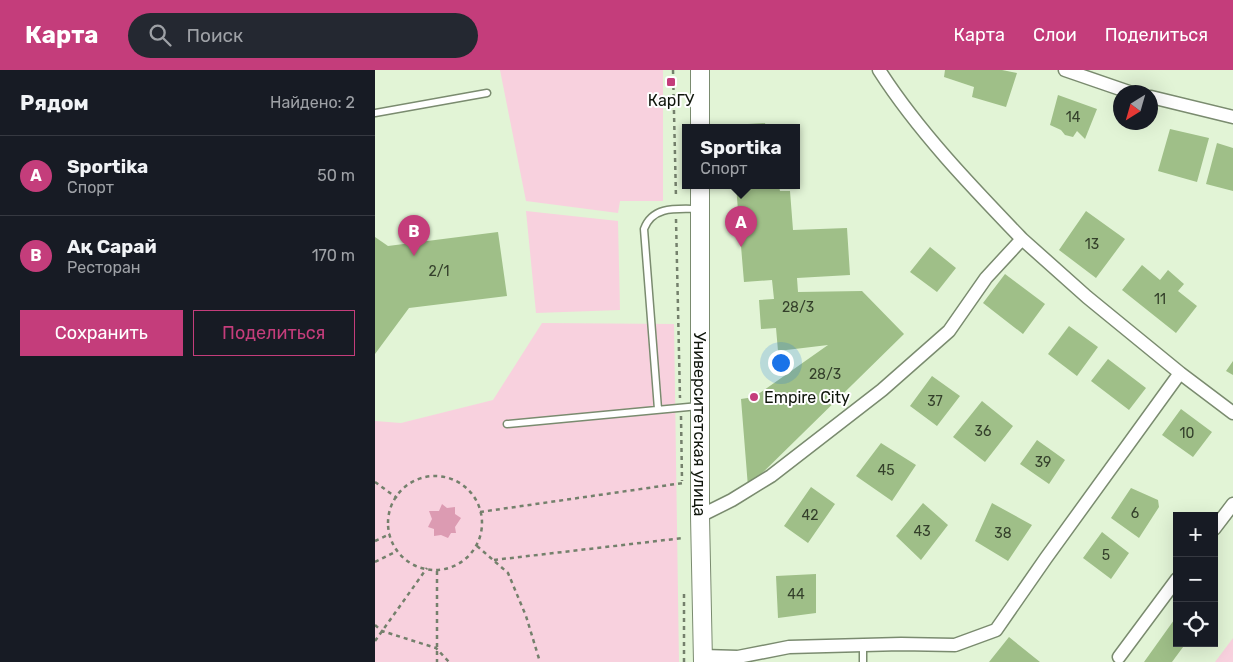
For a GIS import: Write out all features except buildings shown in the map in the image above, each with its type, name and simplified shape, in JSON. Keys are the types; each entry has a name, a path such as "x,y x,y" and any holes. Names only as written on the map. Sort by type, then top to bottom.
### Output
{"main road":[{"path":"700,70 700,124"},
{"name":"Университетская улица","path":"700,189 700,516 703,659"}],"street":[{"path":"879,70 891,89 971,185 1022,239 1087,297 1180,373 1233,413"},
{"path":"1065,70 1113,86"},
{"path":"1158,100 1233,117"},
{"path":"700,516 732,500 771,476 882,390 949,331 986,278 1022,239"},
{"path":"703,659 738,657 789,647 863,645 955,646 996,630 1180,373"},
{"path":"1218,524 1233,504"},
{"path":"1119,656 1173,584"}],"lane":[{"path":"375,113 487,93"},
{"path":"658,409 643,229 646,222 657,212 676,209 700,209"},
{"path":"507,424 700,406"},
{"path":"863,645 863,662"}],"path":[{"path":"673,70 683,492"},
{"path":"423,477 446,477 466,487 480,505 480,512 475,549 459,565 437,571 414,566 397,551 388,530 391,507 403,488 423,477"},
{"path":"375,482 397,498"},
{"path":"480,512 683,484"},
{"path":"375,541 390,534"},
{"path":"494,560 683,538 683,547"},
{"path":"477,545 508,573 526,616 540,662"},
{"path":"375,562 397,551"},
{"path":"375,641 427,568"},
{"path":"437,571 437,662"},
{"path":"684,593 684,662"},
{"path":"375,625 382,631 436,648 449,662"}],"shaded area":[{"path":"500,70 663,70 663,201 620,201 618,213 526,201"},
{"path":"526,211 618,221 620,310 536,313"},
{"path":"542,323 674,324 679,662 375,662 375,421 401,423 493,400"},
{"path":"442,504 447,508 455,507 455,514 461,518 455,527 456,533 451,533 448,538 441,535 434,536 434,529 428,527 432,519 429,511 439,511"},
{"path":"1233,638 1233,662 1215,662"}],"place":[{"name":"КарГУ","path":"671,82"},
{"name":"Sportika","path":"741,247"},
{"name":"Ақ Сарай","path":"414,256"},
{"name":"Empire City","path":"754,397"}]}
